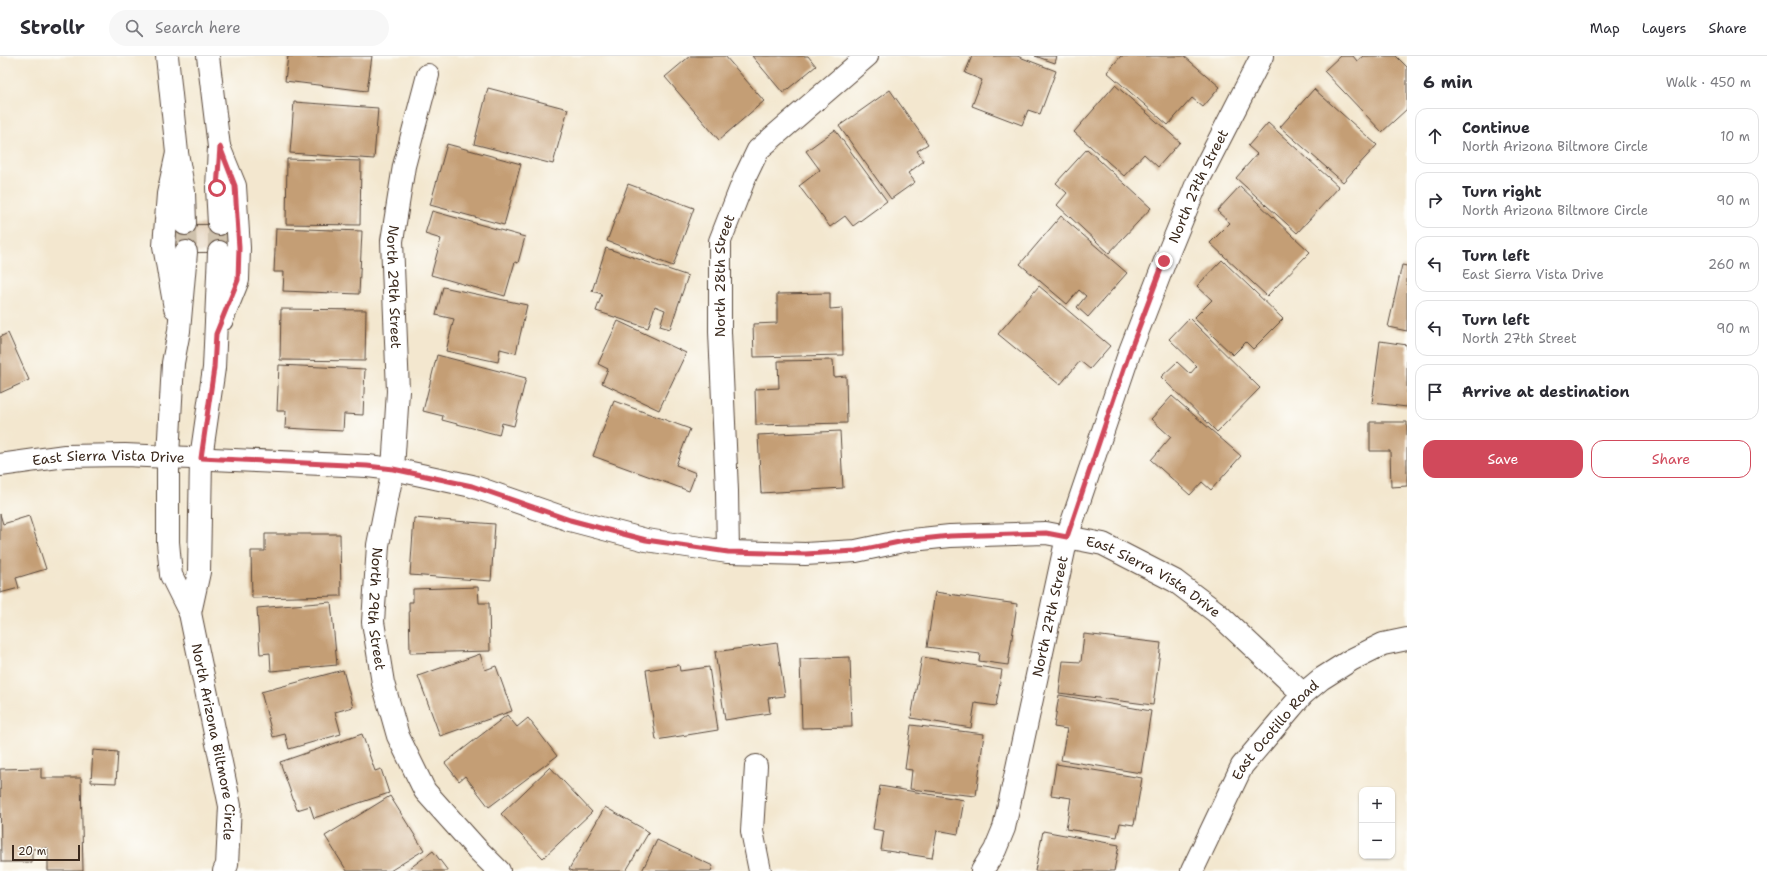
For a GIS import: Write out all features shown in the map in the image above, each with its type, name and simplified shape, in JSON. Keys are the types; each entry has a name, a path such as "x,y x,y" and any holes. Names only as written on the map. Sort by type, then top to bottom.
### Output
{"street":[{"name":"North Arizona Biltmore Circle","path":"167,56 177,153 184,192 185,224"},
{"name":"North Arizona Biltmore Circle","path":"208,56 220,147 217,188 219,224"},
{"name":"North 28th Street","path":"728,552 727,491 720,332 720,241 745,177 758,150 867,56"},
{"name":"North 27th Street","path":"982,871 995,850 1004,828 1067,537 1130,351 1164,261 1197,183 1262,56"},
{"name":"North 29th Street","path":"428,75 404,166 392,241 398,391 393,469 378,545 374,622 383,682 398,736 425,790 477,849 499,871"},
{"name":"North Arizona Biltmore Circle","path":"216,334 238,280 239,248 235,186 220,147"},
{"name":"North Arizona Biltmore Circle","path":"177,153 168,194 164,246 179,331"},
{"name":"North Arizona Biltmore Circle","path":"186,252 179,331 173,363 168,456 168,542 171,575 190,613 230,806 227,865 224,871"},
{"name":"North Arizona Biltmore Circle","path":"190,613 199,572 201,458 214,368 219,252"},
{"name":"East Sierra Vista Drive","path":"0,465 65,456 125,455 367,466 393,469 472,486 570,520 646,540 728,552 805,554 856,551 904,541 950,536 1046,533 1103,544 1175,581 1216,612 1303,694"},
{"name":"East Ocotillo Road","path":"1192,871 1242,766 1303,694 1320,679 1351,660 1383,644 1407,639"},
{"path":"756,766 752,831 760,871"}],"building":[{"path":"288,56 372,56 367,91 285,81"},
{"path":"690,56 725,56 764,101 719,140 665,77"},
{"path":"752,56 808,56 816,66 783,93"},
{"path":"972,56 1017,56 1056,71 1040,114 1028,110 1022,125 972,106 982,80 965,73"},
{"path":"1035,56 1057,56 1055,63"},
{"path":"1121,56 1184,56 1220,87 1203,107 1192,98 1168,125 1107,72"},
{"path":"1340,56 1353,56 1357,61 1363,56 1396,56 1407,67 1407,109 1382,132 1324,71"},
{"path":"1115,85 1180,142 1158,167 1144,154 1124,176 1074,132"},
{"path":"488,88 568,109 553,164 474,144"},
{"path":"1314,89 1377,145 1343,182 1280,127"},
{"path":"890,90 928,144 917,151 924,161 908,173 915,182 891,199 839,126"},
{"path":"294,102 378,108 374,159 290,153"},
{"path":"1268,123 1339,187 1297,233 1236,178 1257,154 1248,146"},
{"path":"835,130 887,201 853,226 845,216 830,227 799,186 820,170 806,151"},
{"path":"447,144 521,164 504,225 430,205"},
{"path":"1087,149 1151,208 1109,253 1057,205 1067,193 1056,183"},
{"path":"287,159 361,161 360,225 286,224"},
{"path":"628,184 694,208 673,266 607,241"},
{"path":"1240,186 1310,252 1267,296 1210,243 1230,223 1217,211"},
{"path":"432,211 525,237 518,263 515,262 505,296 431,275 441,239 425,234"},
{"path":"1061,216 1127,273 1088,317 1077,307 1086,296 1079,290 1067,304 1020,264"},
{"path":"231,224 231,252 173,253 172,225"},
{"path":"276,228 362,231 359,294 283,291 284,272 274,272"},
{"path":"606,248 688,276 670,329 660,326 665,310 655,306 648,328 596,311 602,294 592,291"},
{"path":"1222,260 1283,319 1253,349 1246,342 1233,355 1194,318 1212,300 1197,286"},
{"path":"1402,265 1407,266 1407,331 1388,327"},
{"path":"1039,286 1110,346 1090,369 1080,361 1060,385 998,334"},
{"path":"443,287 527,305 516,353 500,349 498,362 446,351 454,319 436,315"},
{"path":"830,293 830,309 842,308 843,355 754,357 753,324 777,323 777,294"},
{"path":"281,309 366,310 365,361 280,360"},
{"path":"1189,318 1260,388 1217,432 1161,377 1177,362 1190,374 1197,366 1169,339"},
{"path":"618,321 686,353 659,410 602,383 608,369 598,364"},
{"path":"8,333 29,380 0,393 0,337"},
{"path":"1380,341 1407,345 1407,407 1372,403"},
{"path":"437,355 526,378 514,426 502,423 499,435 442,420 443,416 423,411"},
{"path":"833,360 834,377 846,376 847,423 756,425 755,389 779,388 778,361"},
{"path":"279,365 365,369 363,415 344,414 343,431 285,428 286,411 277,411"},
{"path":"1172,396 1241,456 1211,490 1202,482 1190,495 1151,460 1171,437 1151,419"},
{"path":"614,401 690,429 676,465 696,473 689,491 593,456"},
{"path":"1370,422 1407,422 1407,486 1391,487 1390,451 1370,451"},
{"path":"840,431 843,488 761,493 758,435"},
{"path":"0,514 3,524 29,516 46,569 16,578 19,588 0,593"},
{"path":"414,518 495,524 491,581 410,575"},
{"path":"265,534 340,534 341,596 252,598 251,551 265,551"},
{"path":"478,587 479,603 489,603 490,651 410,653 409,602 413,602 413,589"},
{"path":"935,592 1017,604 1008,665 979,661 980,654 927,647"},
{"path":"331,602 337,665 271,671 270,653 260,654 257,608"},
{"path":"1084,634 1161,643 1153,705 1059,693 1063,661 1081,662"},
{"path":"777,643 785,696 768,698 770,713 725,720 715,652"},
{"path":"480,654 485,670 496,666 512,711 440,736 418,676"},
{"path":"850,657 852,727 802,728 800,659"},
{"path":"922,657 1002,670 996,706 975,703 971,728 911,718"},
{"path":"679,665 680,671 709,667 718,730 656,740 646,670"},
{"path":"343,670 353,707 335,712 341,734 289,749 285,734 273,737 261,692"},
{"path":"1059,695 1151,711 1141,773 1061,760 1067,729 1054,727"},
{"path":"507,715 517,727 528,718 557,756 489,807 465,776 459,781 445,763"},
{"path":"911,725 984,734 976,796 910,789 912,770 905,769"},
{"path":"362,734 375,771 381,769 389,793 314,818 310,806 297,810 280,762"},
{"path":"93,750 118,752 116,783 91,782"},
{"path":"1056,764 1142,778 1134,825 1120,823 1117,837 1066,829 1071,798 1051,795"},
{"path":"550,767 592,812 543,858 501,814"},
{"path":"41,768 41,778 81,778 83,871 48,871 48,848 32,849 32,862 1,862 0,769"},
{"path":"880,786 964,800 958,834 937,830 932,858 881,850 884,831 873,829"},
{"path":"390,796 424,850 390,871 347,871 325,836"},
{"path":"605,807 649,832 626,871 572,871 569,869"},
{"path":"1043,831 1119,845 1114,871 1035,871"},
{"path":"657,840 713,866 711,871 642,871"},
{"path":"433,851 448,871 406,871"}],"tunnel":[{"path":"185,224 186,252"},
{"path":"219,224 219,252"}],"route":[{"path":"217,188 220,147 235,186 239,248 238,280 216,334 214,368 201,458 329,466 367,466 393,469 472,486 570,520 646,540 728,552 805,554 856,551 904,541 950,536 1046,533 1067,537 1130,351 1164,261"}]}
